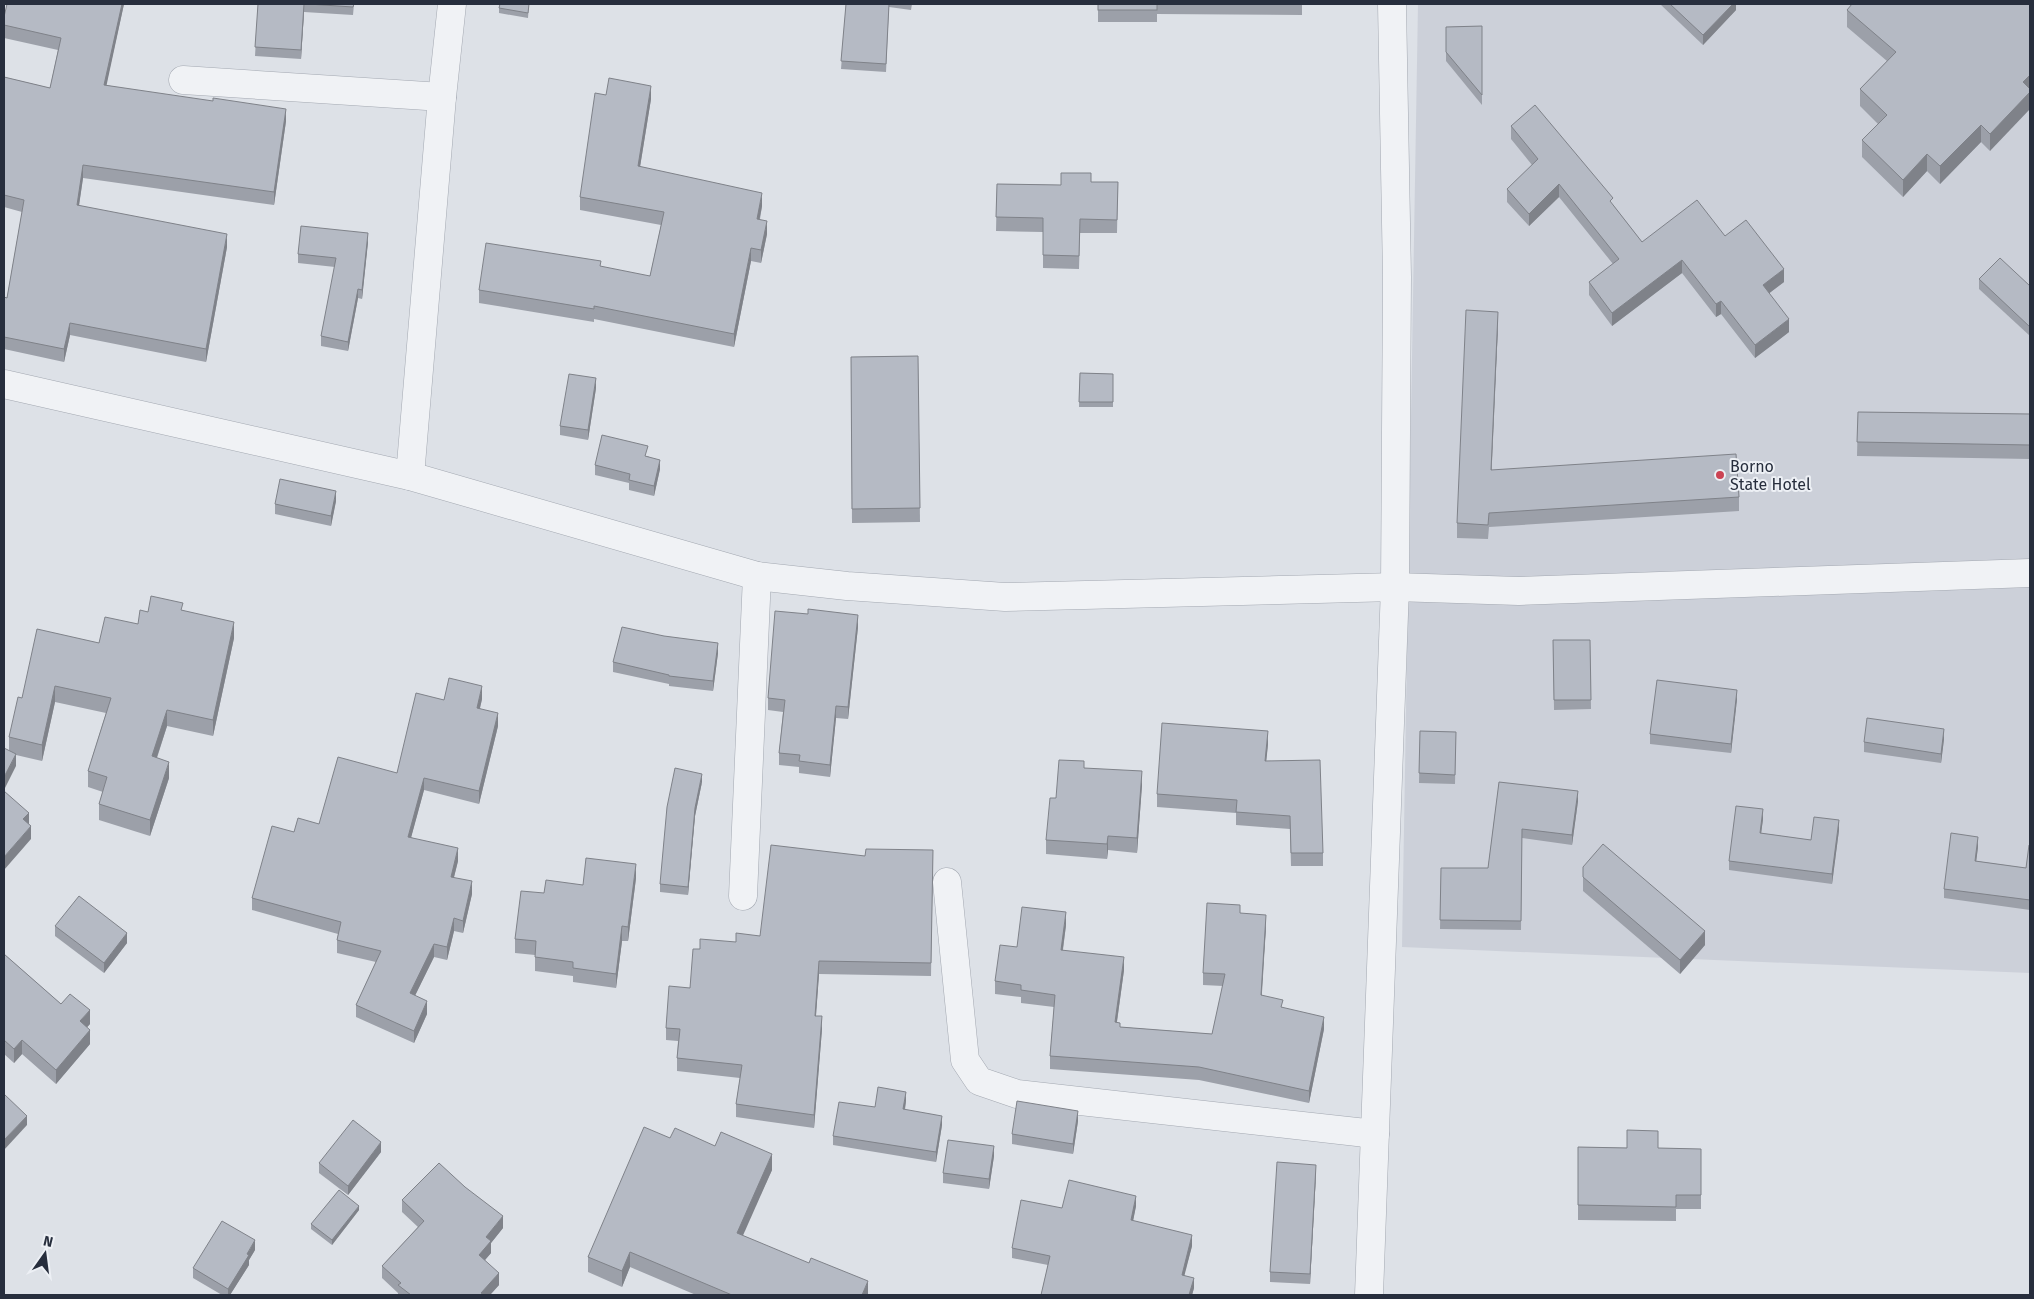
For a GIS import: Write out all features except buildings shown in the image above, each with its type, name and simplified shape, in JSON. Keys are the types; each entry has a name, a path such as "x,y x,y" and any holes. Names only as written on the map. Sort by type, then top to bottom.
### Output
{"street":[{"path":"410,476 442,97 452,4"},
{"path":"1369,1295 1395,587 1397,277 1392,4"},
{"path":"183,80 442,97"},
{"path":"4,384 410,476 757,576 847,586 1005,597 1395,587 1520,591 2030,573"},
{"path":"743,896 757,576"},
{"path":"947,882 965,1060 979,1081 1017,1094 1375,1134"}],"shaded area":[{"name":"Borno State Hotel","path":"1418,4 2030,4 2030,973 1402,947"}],"place":[{"name":"Borno State Hotel","path":"1720,475"}]}
